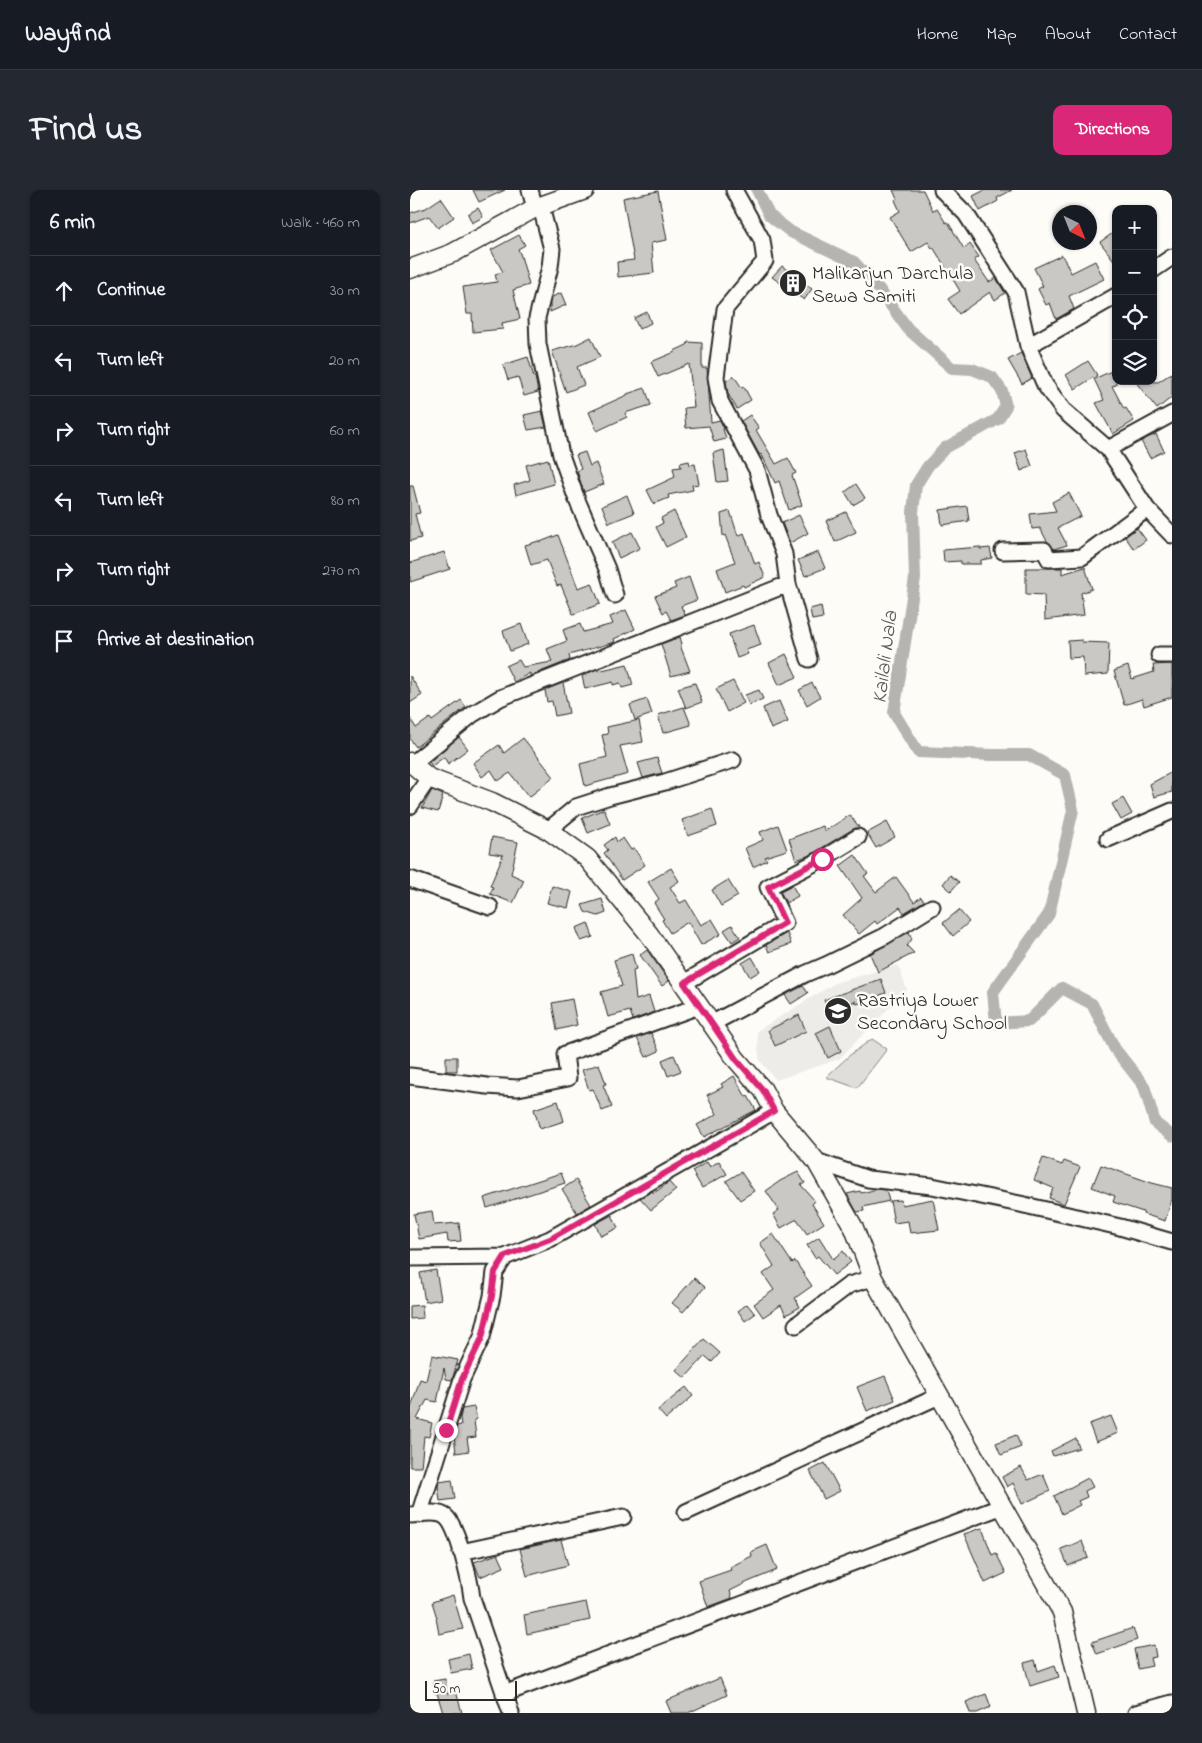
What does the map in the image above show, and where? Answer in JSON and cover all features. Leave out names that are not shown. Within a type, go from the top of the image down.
[{"type":"street","points":[[530,190],[552,249],[550,267],[537,318],[538,344],[561,455],[577,500],[607,569],[615,595]]},
{"type":"street","points":[[410,269],[453,253],[538,208],[585,190]]},
{"type":"street","points":[[734,190],[762,240],[765,261],[725,309],[716,377],[720,402],[757,470],[769,515],[784,554],[788,584],[809,659]]},
{"type":"street","points":[[942,190],[966,214],[1016,292],[1028,346],[1045,384],[1063,410],[1108,449],[1147,509],[1172,535]]},
{"type":"street","points":[[1157,267],[1172,257]]},
{"type":"street","points":[[1028,346],[1112,298]]},
{"type":"street","points":[[1108,449],[1172,414]]},
{"type":"street","points":[[1003,551],[1044,550],[1049,559],[1082,556],[1147,509]]},
{"type":"street","points":[[788,584],[500,698],[474,714],[411,763],[429,778],[492,802],[548,830],[586,858],[649,934],[736,1059],[763,1090],[774,1111],[816,1161],[854,1228],[874,1278],[1062,1612],[1086,1713]]},
{"type":"street","points":[[548,830],[576,807],[665,782],[733,760]]},
{"type":"street","points":[[410,806],[429,778]]},
{"type":"street","points":[[1108,839],[1172,811]]},
{"type":"street","points":[[684,983],[785,923],[768,887],[822,859],[858,837]]},
{"type":"street","points":[[410,880],[490,907]]},
{"type":"street","points":[[711,1024],[805,974],[885,936],[932,907]]},
{"type":"street","points":[[410,1076],[518,1088],[568,1078],[565,1054],[700,1006]]},
{"type":"street","points":[[410,1258],[505,1256],[550,1239],[774,1111]]},
{"type":"street","points":[[816,1161],[868,1179],[932,1186],[1020,1204],[1120,1227],[1172,1242]]},
{"type":"street","points":[[505,1256],[495,1272],[492,1296],[482,1338],[462,1379],[414,1515],[436,1513],[445,1516],[452,1525],[470,1581],[472,1598],[511,1713]]},
{"type":"street","points":[[796,1326],[848,1285],[874,1278]]},
{"type":"street","points":[[686,1512],[939,1396]]},
{"type":"street","points":[[504,1694],[1003,1506]]},
{"type":"street","points":[[461,1552],[623,1517]]},
{"type":"street","points":[[1136,1713],[1172,1703]]},
{"type":"shaded area","name":"Rastriya Lower Secondary School","points":[[898,965],[907,990],[839,1059],[776,1080],[759,1059],[757,1031],[835,983]]},
{"type":"shaded area","points":[[872,1039],[887,1049],[857,1088],[826,1077],[850,1055]]},
{"type":"building","points":[[473,190],[505,190],[479,202]]},
{"type":"building","points":[[893,190],[923,190],[933,211],[937,209],[946,223],[948,222],[964,249],[970,244],[979,257],[974,260],[989,282],[996,278],[1005,293],[995,300],[990,292],[959,314],[948,299],[960,291],[933,247],[928,242],[911,252],[890,217],[900,211]]},
{"type":"building","points":[[985,190],[1012,190],[997,198],[998,201],[980,211],[973,196]]},
{"type":"building","points":[[658,191],[667,240],[651,243],[654,273],[618,277],[617,262],[634,260],[623,198]]},
{"type":"building","points":[[441,198],[454,217],[438,228],[429,216],[410,223],[410,213],[426,208]]},
{"type":"building","points":[[478,208],[483,217],[472,223],[468,214]]},
{"type":"building","points":[[1112,234],[1112,258],[1100,242]]},
{"type":"building","points":[[519,235],[525,245],[518,249],[529,285],[513,290],[520,319],[502,323],[503,329],[473,332],[472,314],[467,314],[463,287],[497,282],[495,274],[503,272],[491,250]]},
{"type":"building","points":[[1062,255],[1071,273],[1095,261],[1104,279],[1069,296],[1074,309],[1056,319],[1050,303],[1046,305],[1038,289],[1043,286],[1034,268]]},
{"type":"building","name":"Malikarjun Darchula Sewa Samiti","points":[[782,266],[812,289],[804,300],[772,277]]},
{"type":"building","points":[[561,293],[566,305],[550,312],[552,297]]},
{"type":"building","points":[[647,312],[651,323],[639,329],[634,318]]},
{"type":"building","points":[[591,337],[600,357],[577,367],[584,385],[566,392],[552,351],[577,344]]},
{"type":"building","points":[[688,342],[702,343],[702,368],[707,368],[711,422],[720,420],[726,439],[714,442],[709,426],[686,428],[684,408],[694,407],[689,364],[658,377],[651,362],[675,352],[687,345]]},
{"type":"building","points":[[1021,353],[1032,378],[1022,384],[1008,360]]},
{"type":"building","points":[[528,357],[538,392],[524,396],[518,377],[508,380],[503,365]]},
{"type":"building","points":[[1088,361],[1097,375],[1075,389],[1066,375]]},
{"type":"building","points":[[1112,371],[1112,385],[1116,385],[1112,386],[1124,409],[1126,408],[1134,421],[1113,434],[1096,403],[1104,400],[1094,379]]},
{"type":"building","points":[[1172,373],[1172,397],[1157,409],[1138,385],[1157,385],[1158,382]]},
{"type":"building","points":[[734,376],[742,388],[744,387],[751,400],[737,409],[728,394],[726,381]]},
{"type":"building","points":[[645,388],[651,405],[625,413],[627,417],[597,431],[589,412],[627,394]]},
{"type":"building","points":[[542,411],[546,427],[528,430],[524,415]]},
{"type":"building","points":[[750,415],[759,428],[756,430],[776,464],[788,458],[796,473],[792,475],[802,505],[789,510],[779,481],[775,483],[762,455],[759,454],[741,421]]},
{"type":"building","points":[[1156,434],[1164,451],[1150,458],[1141,441]]},
{"type":"building","points":[[1026,449],[1032,466],[1021,471],[1015,453]]},
{"type":"building","points":[[724,450],[728,481],[717,482],[713,453]]},
{"type":"building","points":[[585,452],[590,466],[596,463],[604,484],[584,492],[577,471],[581,469],[576,455]]},
{"type":"building","points":[[548,459],[554,484],[516,495],[514,485],[530,480],[526,465]]},
{"type":"building","points":[[689,461],[690,465],[695,464],[699,484],[692,485],[693,490],[668,495],[669,498],[654,504],[647,490],[675,477],[673,468],[681,467],[680,463]]},
{"type":"building","points":[[856,484],[865,498],[853,505],[845,492]]},
{"type":"building","points":[[410,486],[413,486],[420,513],[415,514],[421,538],[410,541]]},
{"type":"building","points":[[1069,493],[1081,516],[1058,528],[1067,545],[1054,549],[1040,528],[1032,529],[1030,514],[1056,511],[1052,502]]},
{"type":"building","points":[[627,495],[634,513],[609,523],[602,506]]},
{"type":"building","points":[[967,506],[969,521],[942,525],[940,510]]},
{"type":"building","points":[[674,511],[686,537],[666,547],[656,527],[663,523],[661,518]]},
{"type":"building","points":[[730,511],[738,536],[744,533],[755,564],[759,562],[765,577],[744,587],[743,585],[725,592],[717,569],[735,562],[725,535],[723,536],[721,514]]},
{"type":"building","points":[[846,512],[856,532],[835,542],[826,521]]},
{"type":"building","points":[[799,515],[808,533],[790,543],[782,523]]},
{"type":"building","points":[[1137,528],[1146,540],[1134,549],[1125,537]]},
{"type":"building","points":[[632,532],[640,548],[619,558],[612,542]]},
{"type":"building","points":[[558,535],[578,588],[592,583],[600,604],[573,614],[561,585],[557,586],[547,560],[531,565],[525,545]]},
{"type":"building","points":[[980,547],[980,549],[990,548],[992,558],[981,560],[981,564],[961,564],[961,561],[944,562],[943,550]]},
{"type":"building","points":[[444,552],[450,569],[410,582],[410,563]]},
{"type":"building","points":[[818,552],[825,568],[805,576],[798,560]]},
{"type":"building","points":[[1085,567],[1092,589],[1081,593],[1084,615],[1045,620],[1044,595],[1026,594],[1026,568],[1062,568],[1062,574]]},
{"type":"building","points":[[689,577],[697,600],[681,606],[685,615],[671,620],[666,611],[663,613],[655,596],[676,588],[674,583]]},
{"type":"building","points":[[821,606],[823,618],[812,620],[810,609]]},
{"type":"building","points":[[626,610],[635,629],[614,639],[615,642],[569,655],[570,660],[530,676],[530,673],[514,682],[506,666],[519,660],[523,667],[552,662],[547,649],[567,641],[563,630],[580,624],[583,632],[613,624],[610,617]]},
{"type":"building","points":[[521,624],[528,644],[510,651],[503,631]]},
{"type":"building","points":[[754,625],[761,645],[746,650],[748,654],[737,658],[729,634]]},
{"type":"building","points":[[680,637],[682,644],[680,645],[690,671],[671,676],[661,644]]},
{"type":"building","points":[[1082,640],[1082,642],[1109,643],[1108,674],[1084,676],[1083,657],[1069,658],[1068,641]]},
{"type":"building","points":[[786,654],[797,677],[779,685],[769,663]]},
{"type":"building","points":[[627,664],[633,685],[622,688],[620,683],[613,685],[613,682],[585,689],[582,676],[597,669],[598,671]]},
{"type":"building","points":[[1172,664],[1172,697],[1144,706],[1142,699],[1124,705],[1114,671],[1128,666],[1132,679],[1154,672],[1153,665]]},
{"type":"building","points":[[410,676],[422,695],[410,703]]},
{"type":"building","points":[[733,681],[744,703],[727,712],[716,689]]},
{"type":"building","points":[[563,683],[569,713],[555,716],[552,701],[547,702],[545,690]]},
{"type":"building","points":[[695,683],[702,702],[686,708],[678,688]]},
{"type":"building","points":[[812,683],[820,697],[807,705],[799,690]]},
{"type":"building","points":[[759,690],[763,699],[749,705],[745,695]]},
{"type":"building","points":[[647,699],[652,714],[635,720],[630,705]]},
{"type":"building","points":[[461,700],[466,707],[416,747],[410,739],[410,718],[416,728],[430,718],[432,721]]},
{"type":"building","points":[[779,701],[788,722],[771,729],[763,708]]},
{"type":"building","points":[[684,707],[691,725],[663,733],[658,715]]},
{"type":"building","points":[[639,720],[643,742],[620,746],[628,774],[585,786],[580,764],[607,757],[602,735],[608,734],[607,727]]},
{"type":"building","points":[[459,737],[468,749],[448,764],[444,757],[432,766],[429,762]]},
{"type":"building","points":[[523,738],[554,777],[529,797],[510,773],[498,781],[491,770],[482,777],[473,763],[499,745],[504,753]]},
{"type":"building","points":[[657,758],[662,773],[643,778],[638,763]]},
{"type":"building","points":[[1172,772],[1172,792],[1154,797],[1150,784]]},
{"type":"building","points":[[432,790],[443,795],[438,812],[422,808]]},
{"type":"building","points":[[1123,798],[1132,814],[1121,820],[1112,804]]},
{"type":"building","points":[[604,809],[610,824],[588,833],[582,818]]},
{"type":"building","points":[[712,809],[717,826],[688,836],[682,820]]},
{"type":"building","points":[[850,815],[859,827],[810,855],[796,860],[789,839],[823,826],[825,831]]},
{"type":"building","points":[[887,822],[895,837],[876,848],[867,833]]},
{"type":"building","points":[[778,825],[787,850],[765,857],[767,860],[753,867],[745,848],[763,840],[760,832]]},
{"type":"building","points":[[492,837],[518,842],[511,874],[524,880],[513,903],[490,894],[493,887],[490,886],[503,855],[489,853]]},
{"type":"building","points":[[615,837],[617,842],[623,838],[631,850],[634,848],[645,865],[622,880],[604,853],[608,850],[604,845]]},
{"type":"building","points":[[855,855],[868,874],[864,876],[876,892],[896,877],[914,902],[921,897],[924,901],[904,913],[900,907],[877,924],[875,921],[859,934],[843,915],[862,898],[840,866]]},
{"type":"building","points":[[671,868],[679,881],[670,887],[680,903],[686,900],[701,925],[712,919],[721,934],[701,945],[688,922],[670,933],[654,903],[659,899],[648,882]]},
{"type":"building","points":[[950,875],[959,882],[951,891],[943,884]]},
{"type":"building","points":[[728,880],[738,896],[721,906],[712,890]]},
{"type":"building","points":[[792,885],[798,896],[786,903],[780,891]]},
{"type":"building","points":[[552,886],[572,892],[568,908],[547,903]]},
{"type":"building","points":[[602,899],[606,913],[598,916],[585,912],[582,905]]},
{"type":"building","points":[[959,910],[969,922],[953,936],[943,923]]},
{"type":"building","points":[[588,923],[593,937],[581,941],[576,928]]},
{"type":"building","points":[[732,925],[740,937],[732,942],[724,930]]},
{"type":"building","points":[[909,932],[912,939],[907,946],[914,953],[878,972],[870,954]]},
{"type":"building","points":[[787,933],[791,944],[769,952],[766,945]]},
{"type":"building","points":[[647,950],[669,981],[662,986],[640,955]]},
{"type":"building","points":[[632,954],[636,969],[633,970],[636,1000],[649,996],[654,1012],[633,1020],[630,1011],[608,1017],[601,992],[622,986],[614,960]]},
{"type":"building","points":[[752,957],[760,971],[750,977],[742,963]]},
{"type":"building","points":[[881,979],[886,993],[857,1004],[855,1001],[829,1012],[824,1000]]},
{"type":"building","points":[[803,986],[808,993],[791,1004],[785,995]]},
{"type":"building","points":[[572,999],[577,1025],[557,1030],[552,1003]]},
{"type":"building","points":[[799,1015],[806,1031],[775,1046],[768,1030]]},
{"type":"building","points":[[830,1026],[841,1051],[828,1058],[816,1033]]},
{"type":"building","points":[[651,1033],[659,1051],[646,1057],[637,1038]]},
{"type":"building","points":[[674,1055],[681,1071],[668,1076],[662,1060]]},
{"type":"building","points":[[446,1057],[457,1057],[457,1071],[446,1071]]},
{"type":"building","points":[[599,1064],[606,1084],[603,1085],[612,1107],[602,1111],[593,1089],[589,1090],[582,1070]]},
{"type":"building","points":[[734,1076],[756,1110],[704,1137],[697,1125],[717,1114],[707,1095],[723,1087],[721,1084]]},
{"type":"building","points":[[558,1101],[564,1121],[540,1129],[534,1109]]},
{"type":"building","points":[[1043,1158],[1062,1165],[1064,1161],[1080,1167],[1064,1204],[1049,1198],[1053,1188],[1034,1180]]},
{"type":"building","points":[[719,1161],[727,1174],[702,1188],[692,1171],[707,1162],[710,1167]]},
{"type":"building","points":[[1101,1165],[1172,1188],[1172,1199],[1165,1221],[1113,1202],[1115,1196],[1092,1187]]},
{"type":"building","points":[[741,1172],[754,1191],[740,1200],[726,1181]]},
{"type":"building","points":[[798,1172],[805,1183],[801,1185],[815,1201],[812,1204],[824,1223],[807,1234],[797,1219],[781,1228],[773,1214],[779,1210],[766,1191]]},
{"type":"building","points":[[561,1173],[565,1183],[487,1208],[484,1198]]},
{"type":"building","points":[[576,1180],[591,1205],[577,1213],[562,1189]]},
{"type":"building","points":[[669,1182],[676,1190],[651,1210],[640,1198],[653,1191],[654,1193]]},
{"type":"building","points":[[878,1189],[886,1190],[889,1201],[863,1207],[864,1211],[857,1212],[847,1194],[860,1191],[861,1193]]},
{"type":"building","points":[[933,1199],[939,1230],[910,1233],[908,1221],[894,1223],[890,1201],[901,1200],[902,1205]]},
{"type":"building","points":[[432,1211],[434,1225],[459,1223],[461,1241],[448,1242],[447,1234],[419,1239],[414,1214]]},
{"type":"building","points":[[612,1215],[618,1228],[601,1236],[595,1224]]},
{"type":"building","points":[[773,1234],[792,1263],[795,1261],[812,1286],[795,1298],[800,1307],[786,1315],[781,1305],[763,1317],[754,1304],[774,1290],[763,1274],[774,1266],[760,1243]]},
{"type":"building","points":[[819,1237],[833,1259],[843,1251],[851,1262],[834,1275],[818,1256],[815,1258],[807,1245]]},
{"type":"building","points":[[436,1270],[441,1299],[425,1302],[420,1273]]},
{"type":"building","points":[[694,1278],[705,1287],[683,1312],[672,1303]]},
{"type":"building","points":[[747,1304],[755,1314],[745,1321],[738,1311]]},
{"type":"building","points":[[422,1305],[423,1318],[410,1319],[410,1306]]},
{"type":"building","points":[[704,1339],[720,1353],[712,1362],[705,1356],[685,1378],[676,1370]]},
{"type":"building","points":[[432,1355],[458,1360],[452,1380],[446,1379],[444,1368],[437,1402],[427,1400],[417,1419],[432,1423],[429,1437],[424,1436],[421,1467],[410,1467],[410,1411],[420,1379],[426,1381]]},
{"type":"building","points":[[885,1376],[895,1400],[867,1411],[857,1387]]},
{"type":"building","points":[[686,1387],[693,1396],[666,1419],[658,1410]]},
{"type":"building","points":[[474,1407],[477,1419],[474,1420],[476,1437],[467,1438],[469,1451],[456,1453],[454,1436],[457,1426],[461,1425],[462,1409]]},
{"type":"building","points":[[1111,1416],[1118,1433],[1096,1442],[1089,1424]]},
{"type":"building","points":[[1016,1435],[1021,1447],[1001,1455],[996,1443]]},
{"type":"building","points":[[1076,1438],[1079,1448],[1053,1456],[1051,1451]]},
{"type":"building","points":[[825,1463],[840,1491],[824,1499],[810,1471]]},
{"type":"building","points":[[1021,1467],[1028,1480],[1043,1474],[1050,1491],[1022,1504],[1013,1483],[1007,1487],[1002,1477]]},
{"type":"building","points":[[1088,1478],[1093,1487],[1085,1491],[1087,1497],[1078,1501],[1080,1505],[1062,1514],[1054,1496]]},
{"type":"building","points":[[452,1480],[455,1499],[440,1501],[439,1482]]},
{"type":"building","points":[[982,1528],[992,1555],[996,1553],[1006,1573],[985,1583],[964,1534]]},
{"type":"building","points":[[561,1540],[568,1565],[527,1576],[520,1549]]},
{"type":"building","points":[[1082,1541],[1088,1558],[1068,1566],[1061,1549]]},
{"type":"building","points":[[767,1545],[777,1570],[730,1591],[732,1598],[708,1607],[699,1581],[731,1570],[730,1567],[752,1556],[751,1552]]},
{"type":"building","points":[[498,1554],[504,1567],[480,1577],[474,1562]]},
{"type":"building","points":[[453,1595],[463,1629],[439,1634],[432,1602]]},
{"type":"building","points":[[586,1602],[590,1620],[527,1634],[524,1615]]},
{"type":"building","points":[[1133,1628],[1137,1640],[1097,1654],[1092,1642]]},
{"type":"building","points":[[1154,1645],[1156,1657],[1150,1658],[1152,1666],[1138,1669],[1134,1649]]},
{"type":"building","points":[[469,1654],[472,1669],[451,1673],[448,1659]]},
{"type":"building","points":[[1035,1660],[1038,1671],[1055,1665],[1059,1677],[1030,1686],[1024,1663]]},
{"type":"building","points":[[720,1678],[727,1695],[688,1713],[671,1713],[666,1701]]},
{"type":"building","points":[[445,1679],[447,1694],[456,1691],[462,1713],[443,1713],[437,1693],[434,1693],[433,1681]]},
{"type":"building","points":[[986,1694],[991,1707],[977,1713],[970,1713],[966,1702]]},
{"type":"waterway","name":"Kailali Nala","points":[[757,190],[769,215],[791,232],[854,262],[879,289],[908,329],[952,368],[972,369],[992,377],[1002,391],[1006,406],[998,419],[945,448],[928,466],[916,485],[913,512],[915,578],[894,713],[918,752],[1029,755],[1065,775],[1073,810],[1049,914],[993,992],[996,1023],[1029,1021],[1062,988],[1092,1004],[1115,1049],[1144,1086],[1155,1123],[1172,1136]]},
{"type":"place","name":"Malikarjun Darchula Sewa Samiti","points":[[793,283]]},
{"type":"place","name":"Rastriya Lower Secondary School","points":[[838,1011]]},
{"type":"route","points":[[446,1430],[462,1379],[482,1338],[492,1296],[495,1272],[505,1256],[550,1239],[774,1111],[763,1090],[736,1059],[684,983],[785,923],[768,887],[822,859]]}]
